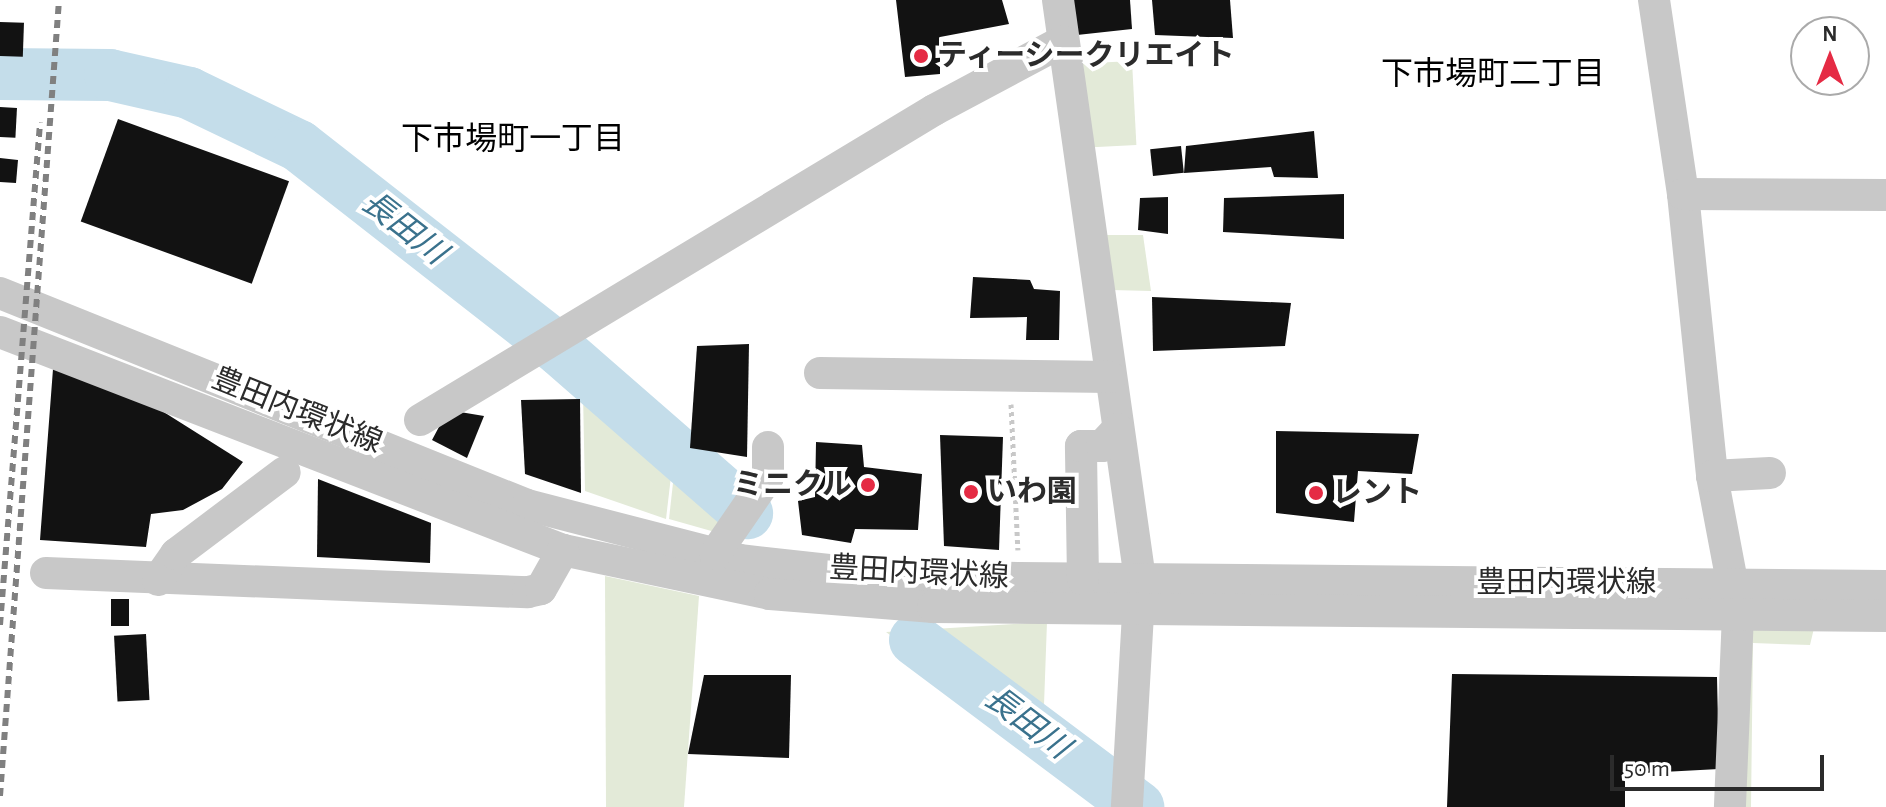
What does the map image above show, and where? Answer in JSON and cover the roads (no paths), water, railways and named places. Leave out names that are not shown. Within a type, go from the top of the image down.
[{"type":"street","points":[[1058,0],[1140,579],[1135,610],[1126,766],[1127,807]]},
{"type":"street","points":[[1654,0],[1683,194],[1712,476],[1735,599],[1730,807]]},
{"type":"street","points":[[420,420],[1063,41]]},
{"type":"street","points":[[1683,194],[1886,195]]},
{"type":"street","name":"豊田内環状線","points":[[0,293],[527,505],[865,574],[1140,579],[1735,599],[1886,616]]},
{"type":"street","name":"豊田内環状線","points":[[0,332],[563,550],[707,584],[816,600],[1135,610],[1735,599],[1886,586]]},
{"type":"street","points":[[820,373],[1110,377]]},
{"type":"street","points":[[1083,579],[1081,446],[1102,446],[1118,429]]},
{"type":"street","points":[[720,546],[768,462]]},
{"type":"street","points":[[158,580],[176,554],[285,472]]},
{"type":"street","points":[[1712,476],[1770,473]]},
{"type":"street","points":[[46,573],[158,580],[528,592],[541,589],[563,550]]},
{"type":"waterway","name":"長田川","points":[[0,74],[110,75],[189,93],[299,146],[561,351],[747,513]]},
{"type":"waterway","name":"長田川","points":[[915,640],[1138,807]]},
{"type":"railway","points":[[0,796],[59,0]]},
{"type":"railway","points":[[0,625],[40,123]]},
{"type":"place","name":"ティーシークリエイト","points":[[921,56]]},
{"type":"place","name":"ミニクル","points":[[868,485]]},
{"type":"place","name":"いわ園","points":[[971,492]]},
{"type":"place","name":"レント","points":[[1316,493]]},
{"type":"district","name":"下市場町二丁目","points":[[1493,74]]},
{"type":"district","name":"下市場町一丁目","points":[[513,139]]}]
